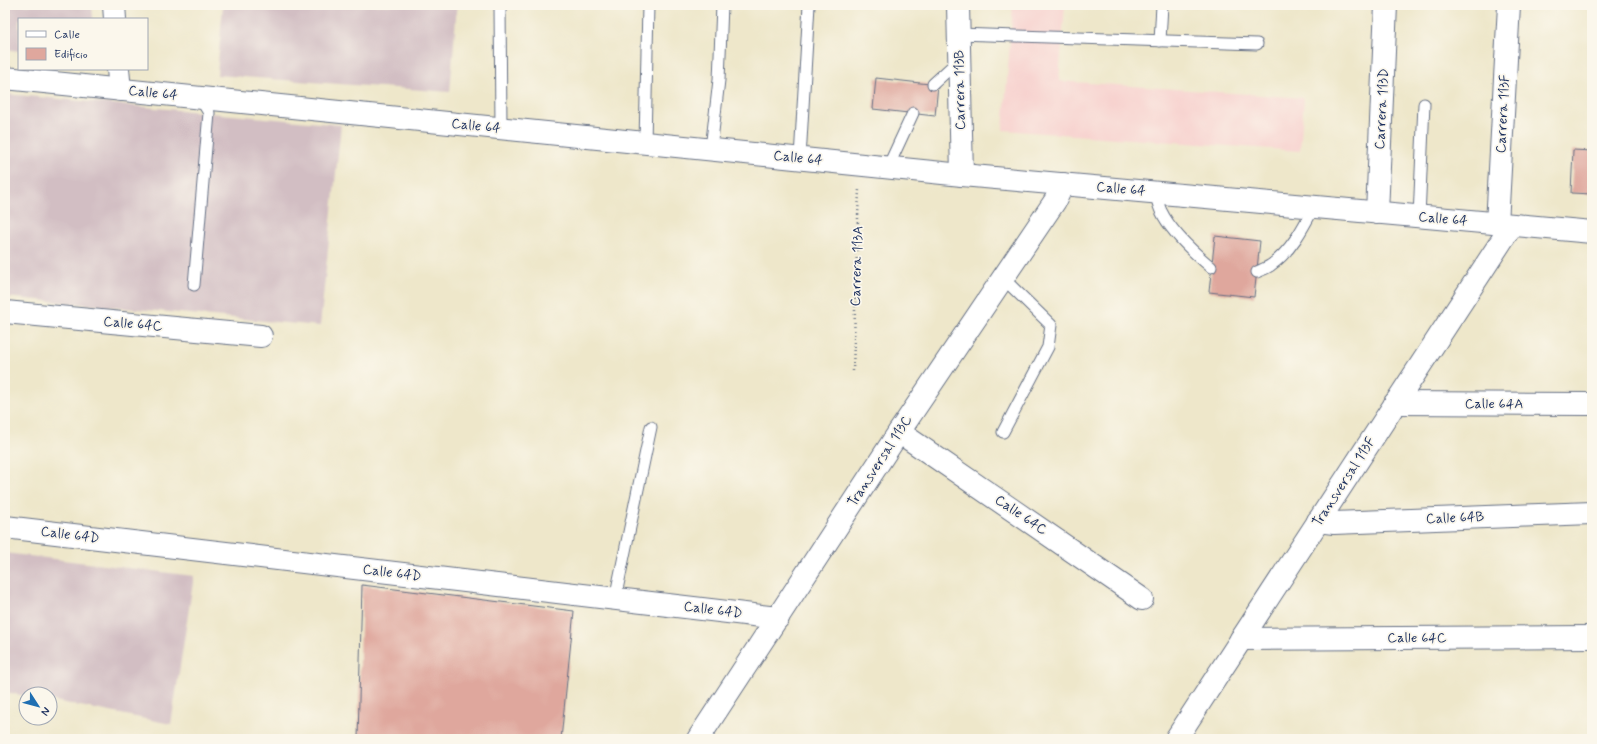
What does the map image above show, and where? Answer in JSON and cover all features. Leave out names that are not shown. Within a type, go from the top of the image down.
[{"type":"street","points":[[114,5],[115,18]]},
{"type":"street","name":"Carrera 113B","points":[[958,5],[962,175]]},
{"type":"street","name":"Carrera 113D","points":[[1377,213],[1386,5]]},
{"type":"street","name":"Carrera 113F","points":[[1504,225],[1509,5]]},
{"type":"street","name":"Calle 64","points":[[5,78],[119,79],[200,98],[962,175],[1592,232]]},
{"type":"street","name":"Transversal 113C","points":[[698,739],[899,432],[1054,201],[1063,184]]},
{"type":"street","name":"Transversal 113F","points":[[1176,739],[1396,403],[1504,225]]},
{"type":"street","name":"Calle 64C","points":[[5,312],[262,336]]},
{"type":"street","name":"Calle 64A","points":[[1396,403],[1592,404]]},
{"type":"street","name":"Calle 64C","points":[[899,432],[1142,599]]},
{"type":"street","name":"Calle 64B","points":[[1318,521],[1334,523],[1592,513]]},
{"type":"street","name":"Calle 64D","points":[[5,527],[778,618]]},
{"type":"street","name":"Calle 64C","points":[[1241,639],[1592,637]]},
{"type":"lane","points":[[500,5],[501,128]]},
{"type":"lane","points":[[644,143],[648,5]]},
{"type":"lane","points":[[711,149],[719,80],[722,5]]},
{"type":"lane","points":[[800,158],[809,5]]},
{"type":"lane","points":[[1160,41],[1162,5]]},
{"type":"lane","points":[[959,34],[1257,44]]},
{"type":"lane","points":[[933,84],[960,59]]},
{"type":"lane","points":[[194,285],[209,113],[200,98]]},
{"type":"lane","points":[[1419,217],[1424,104]]},
{"type":"lane","points":[[888,167],[913,114]]},
{"type":"lane","points":[[1155,192],[1160,210],[1168,223],[1211,267]]},
{"type":"lane","points":[[1257,272],[1271,265],[1289,248],[1314,207]]},
{"type":"lane","points":[[1003,278],[1051,325],[1048,347],[1003,432]]},
{"type":"lane","points":[[615,599],[652,427]]},
{"type":"path","name":"Carrera 113A","points":[[850,163],[860,184],[853,371]]},
{"type":"shaded area","points":[[5,5],[92,5],[93,18],[18,18],[18,51],[5,49]]},
{"type":"shaded area","points":[[223,5],[457,5],[450,92],[217,75]]},
{"type":"shaded area","points":[[1013,5],[1065,5],[1059,81],[1304,98],[1300,151],[1003,130]]},
{"type":"shaded area","points":[[5,94],[341,125],[320,326],[5,297]]},
{"type":"shaded area","points":[[5,553],[194,576],[171,724],[58,702],[58,686],[18,686],[18,694],[5,692]]},
{"type":"building","points":[[876,78],[938,85],[935,116],[873,109]]},
{"type":"building","points":[[1573,150],[1592,151],[1592,194],[1571,193]]},
{"type":"building","points":[[1215,236],[1260,241],[1254,297],[1209,292]]},
{"type":"building","points":[[362,585],[574,611],[561,739],[358,739]]}]
